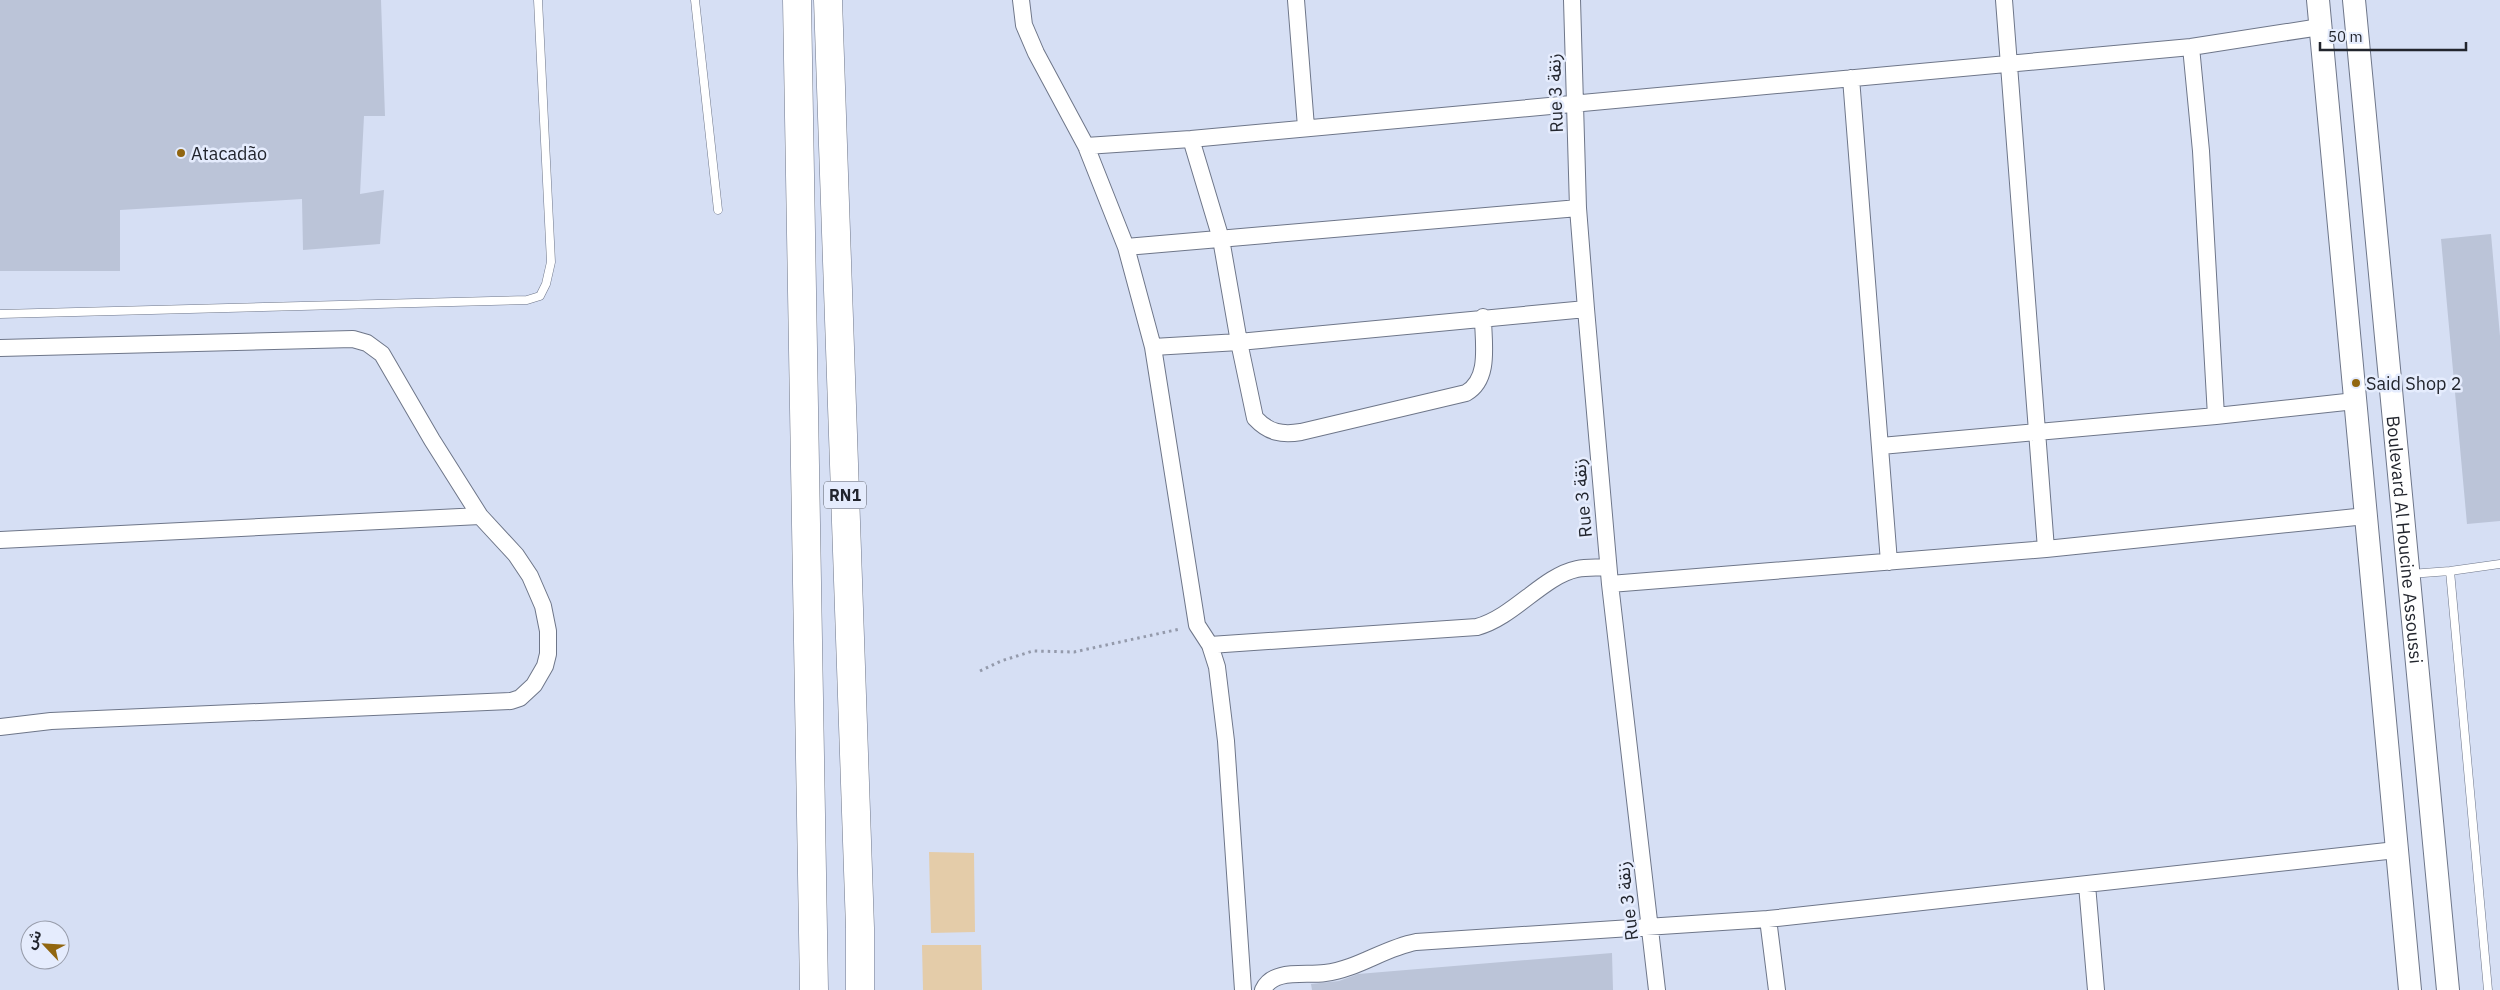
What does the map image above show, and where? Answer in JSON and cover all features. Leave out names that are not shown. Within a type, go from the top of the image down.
[{"type":"highway","name":"RN1","points":[[796,0],[814,990]]},
{"type":"highway","name":"RN1","points":[[828,0],[860,928],[860,990]]},
{"type":"highway","points":[[829,46],[834,0]]},
{"type":"highway","points":[[860,928],[867,990]]},
{"type":"street","points":[[1021,0],[1024,25],[1036,53],[1086,146],[1126,246],[1153,347],[1197,625],[1210,645],[1218,667],[1226,741],[1243,990]]},
{"type":"street","points":[[1296,0],[1306,127]]},
{"type":"street","name":"Rue 3 زنقة","points":[[1572,0],[1578,208],[1608,567],[1657,990]]},
{"type":"street","points":[[2004,0],[2046,549]]},
{"type":"street","name":"Boulevard Al Houcine Assoussi","points":[[2318,0],[2410,990]]},
{"type":"street","name":"Boulevard Al Houcine Assoussi","points":[[2354,0],[2448,990]]},
{"type":"street","points":[[1086,146],[1191,139],[1575,102],[2191,47],[2320,27]]},
{"type":"street","points":[[2191,47],[2201,151],[2216,416]]},
{"type":"street","points":[[1851,78],[1889,562]]},
{"type":"street","points":[[1191,139],[1221,239],[1239,342],[1256,418],[1272,431],[1285,434],[1466,393],[1474,388],[1480,379],[1483,366],[1483,317]]},
{"type":"street","points":[[1126,246],[1578,208]]},
{"type":"street","points":[[1153,347],[1239,342],[1483,317],[1586,309]]},
{"type":"street","points":[[0,348],[353,339],[361,341],[378,350],[386,359],[432,440],[480,516],[516,555],[530,576],[543,606],[548,632],[548,654],[545,666],[534,685],[520,698],[511,701],[51,721],[0,727]]},
{"type":"street","points":[[1881,446],[2216,416],[2355,401]]},
{"type":"street","points":[[0,540],[480,516]]},
{"type":"street","points":[[1610,584],[2046,549],[2366,516]]},
{"type":"street","points":[[1210,645],[1477,627],[1492,623],[1549,583],[1576,570],[1608,567]]},
{"type":"street","points":[[1263,990],[1267,982],[1276,976],[1324,973],[1349,968],[1398,947],[1416,942],[1768,919],[2396,850]]},
{"type":"street","points":[[2087,885],[2096,990]]},
{"type":"street","points":[[1768,919],[1777,990]]},
{"type":"lane","points":[[0,314],[527,300],[540,296],[550,262],[538,0]]},
{"type":"lane","points":[[695,0],[718,210]]},
{"type":"lane","points":[[2408,574],[2450,571],[2500,564]]},
{"type":"lane","points":[[2450,571],[2488,990]]},
{"type":"path","points":[[980,671],[1001,660],[1033,651],[1074,652],[1197,625]]},
{"type":"shaded area","points":[[929,852],[974,853],[975,932],[931,933]]},
{"type":"shaded area","points":[[922,945],[981,945],[982,990],[923,990]]},
{"type":"building","name":"Atacadão","points":[[0,0],[381,0],[385,116],[364,116],[360,194],[384,190],[380,244],[303,250],[302,199],[120,210],[120,271],[0,271]]},
{"type":"building","points":[[2491,234],[2500,336],[2500,521],[2467,524],[2441,239]]},
{"type":"building","points":[[1612,953],[1613,990],[1312,990],[1311,984],[1339,981],[1358,974]]},
{"type":"place","name":"Atacadão","points":[[181,153]]},
{"type":"place","name":"Said Shop 2","points":[[2356,383]]}]
